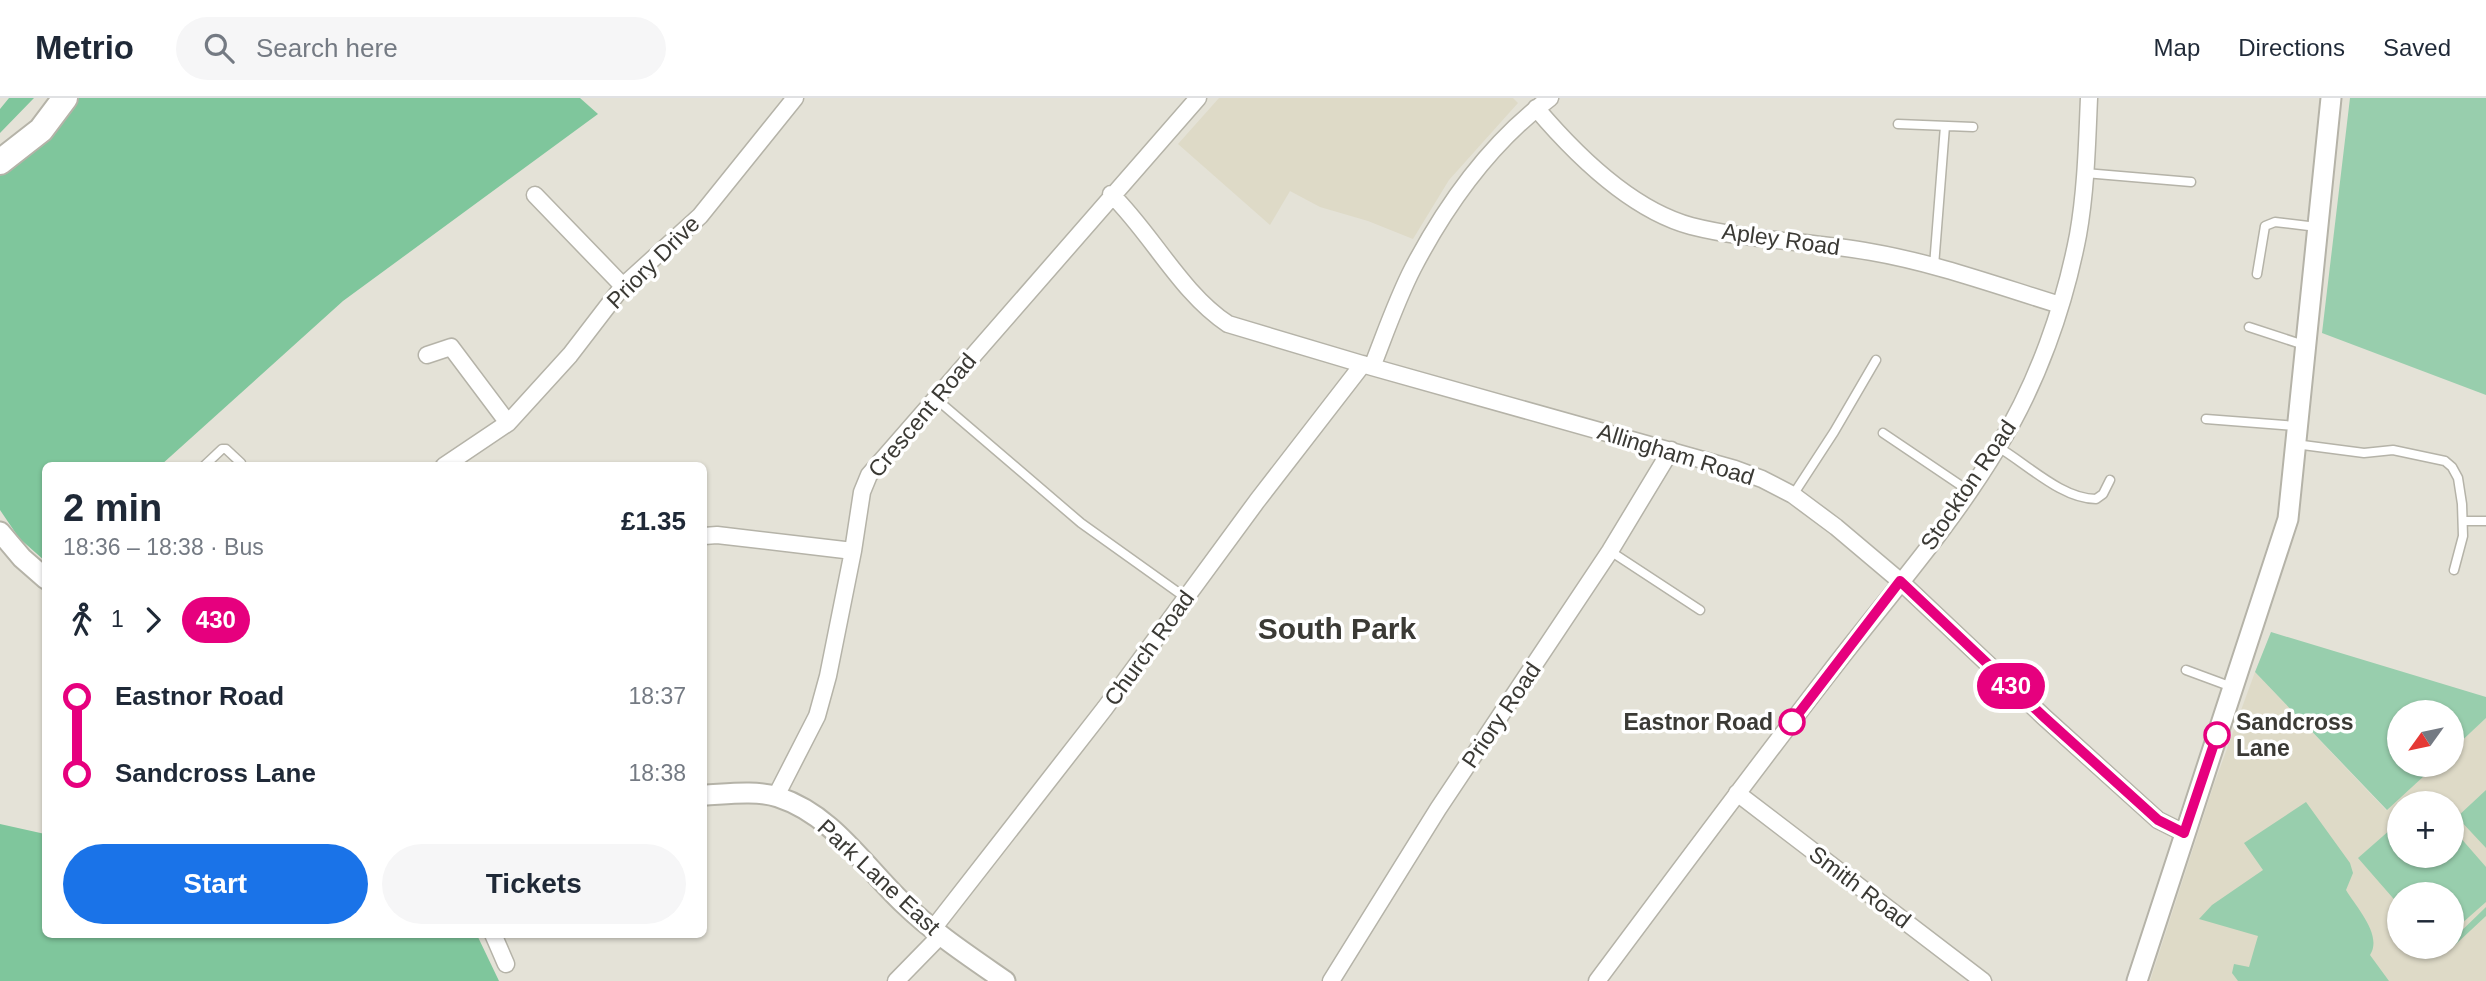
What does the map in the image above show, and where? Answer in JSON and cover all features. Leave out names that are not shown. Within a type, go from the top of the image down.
[{"type":"main road","points":[[0,162],[41,130],[65,98]]},
{"type":"street","name":"Priory Drive","points":[[450,462],[508,423],[570,355],[623,286],[699,216],[795,98]]},
{"type":"street","name":"Crescent Road","points":[[776,796],[817,716],[828,676],[860,502],[869,475],[1111,194],[1198,98]]},
{"type":"street","name":"Church Road","points":[[895,981],[936,933],[1257,501],[1367,365],[1412,269],[1448,207],[1481,163],[1511,130],[1550,98]]},
{"type":"street","name":"Stockton Road","points":[[1900,581],[1969,491],[1998,447],[2039,365],[2060,305],[2078,235],[2089,98]]},
{"type":"street","points":[[2137,981],[2288,519],[2331,98]]},
{"type":"street","name":"Apley Road","points":[[1536,108],[1558,134],[1590,164],[1627,192],[1668,217],[1725,232],[1870,251],[1934,266],[2060,305]]},
{"type":"street","name":"Allingham Road","points":[[1111,194],[1128,211],[1209,311],[1228,324],[1735,469],[1793,495],[1900,581],[2158,820],[2184,833]]},
{"type":"street","points":[[535,195],[623,286]]},
{"type":"street","points":[[427,355],[453,339],[508,423]]},
{"type":"street","name":"Priory Road","points":[[1331,981],[1438,809],[1611,551],[1671,450]]},
{"type":"street","points":[[0,532],[22,558],[42,576]]},
{"type":"street","points":[[707,536],[853,551]]},
{"type":"street","points":[[1597,981],[1900,581]]},
{"type":"street","name":"Park Lane East","points":[[707,795],[738,793],[776,796],[802,807],[836,831],[857,851],[884,885],[936,933],[1004,981]]},
{"type":"street","name":"Smith Road","points":[[1738,793],[1983,981]]},
{"type":"street","points":[[495,938],[506,964]]},
{"type":"lane","points":[[1898,124],[1973,127]]},
{"type":"lane","points":[[1934,266],[1945,126]]},
{"type":"lane","points":[[2085,173],[2190,182]]},
{"type":"lane","points":[[2257,274],[2265,226],[2275,222],[2317,227]]},
{"type":"lane","points":[[2249,327],[2304,345]]},
{"type":"lane","points":[[1793,495],[1835,432],[1876,360]]},
{"type":"lane","points":[[935,398],[1080,523],[1186,598]]},
{"type":"lane","points":[[2206,419],[2296,435],[2364,453],[2393,450],[2445,461],[2458,478],[2463,521],[2463,536],[2454,570]]},
{"type":"lane","points":[[1883,433],[1969,491]]},
{"type":"lane","points":[[1998,447],[2078,497],[2096,499],[2103,494],[2110,480]]},
{"type":"lane","points":[[208,462],[222,449],[226,449],[240,462]]},
{"type":"lane","points":[[2463,521],[2486,521]]},
{"type":"lane","points":[[1611,551],[1700,610]]},
{"type":"lane","points":[[2186,670],[2232,687]]},
{"type":"shaded area","points":[[1219,98],[1513,98],[1518,103],[1449,180],[1413,239],[1368,221],[1320,207],[1290,191],[1270,225],[1178,144]]},
{"type":"shaded area","points":[[2255,672],[2387,809],[2387,868],[2464,868],[2464,791],[2407,791],[2423,777],[2464,777],[2464,739],[2486,718],[2486,981],[2150,981],[2213,787]]},
{"type":"green space","points":[[9,98],[34,98],[0,133],[0,109]]},
{"type":"green space","points":[[76,98],[580,98],[598,114],[343,301],[164,462],[42,462],[42,558],[19,538],[0,510],[0,172]]},
{"type":"green space","points":[[2350,98],[2486,98],[2486,395],[2322,333]]},
{"type":"green space","points":[[2271,632],[2486,697],[2486,718],[2464,739],[2464,700],[2387,700],[2387,777],[2423,777],[2408,791],[2387,791],[2387,810],[2255,672]]},
{"type":"green space","points":[[2486,790],[2486,848],[2464,824],[2464,810]]},
{"type":"green space","points":[[2306,802],[2350,863],[2353,873],[2346,890],[2371,930],[2373,947],[2370,955],[2389,981],[2238,981],[2232,973],[2234,964],[2249,967],[2258,936],[2199,919],[2212,905],[2263,870],[2244,843]]},
{"type":"green space","points":[[0,824],[42,833],[42,938],[478,938],[499,981],[0,981]]},
{"type":"green space","points":[[2387,833],[2387,868],[2464,868],[2464,842],[2486,867],[2486,902],[2464,921],[2464,882],[2387,882],[2387,891],[2358,858]]},
{"type":"green space","points":[[2486,907],[2486,916],[2464,937],[2464,928]]},
{"type":"bus line","name":"430","points":[[1792,722],[1900,581],[2158,820],[2184,833],[2217,735]]},
{"type":"place","name":"Eastnor Road","points":[[1792,722]]},
{"type":"place","name":"Sandcross Lane","points":[[2217,735]]},
{"type":"district","name":"South Park","points":[[1337,629]]}]
